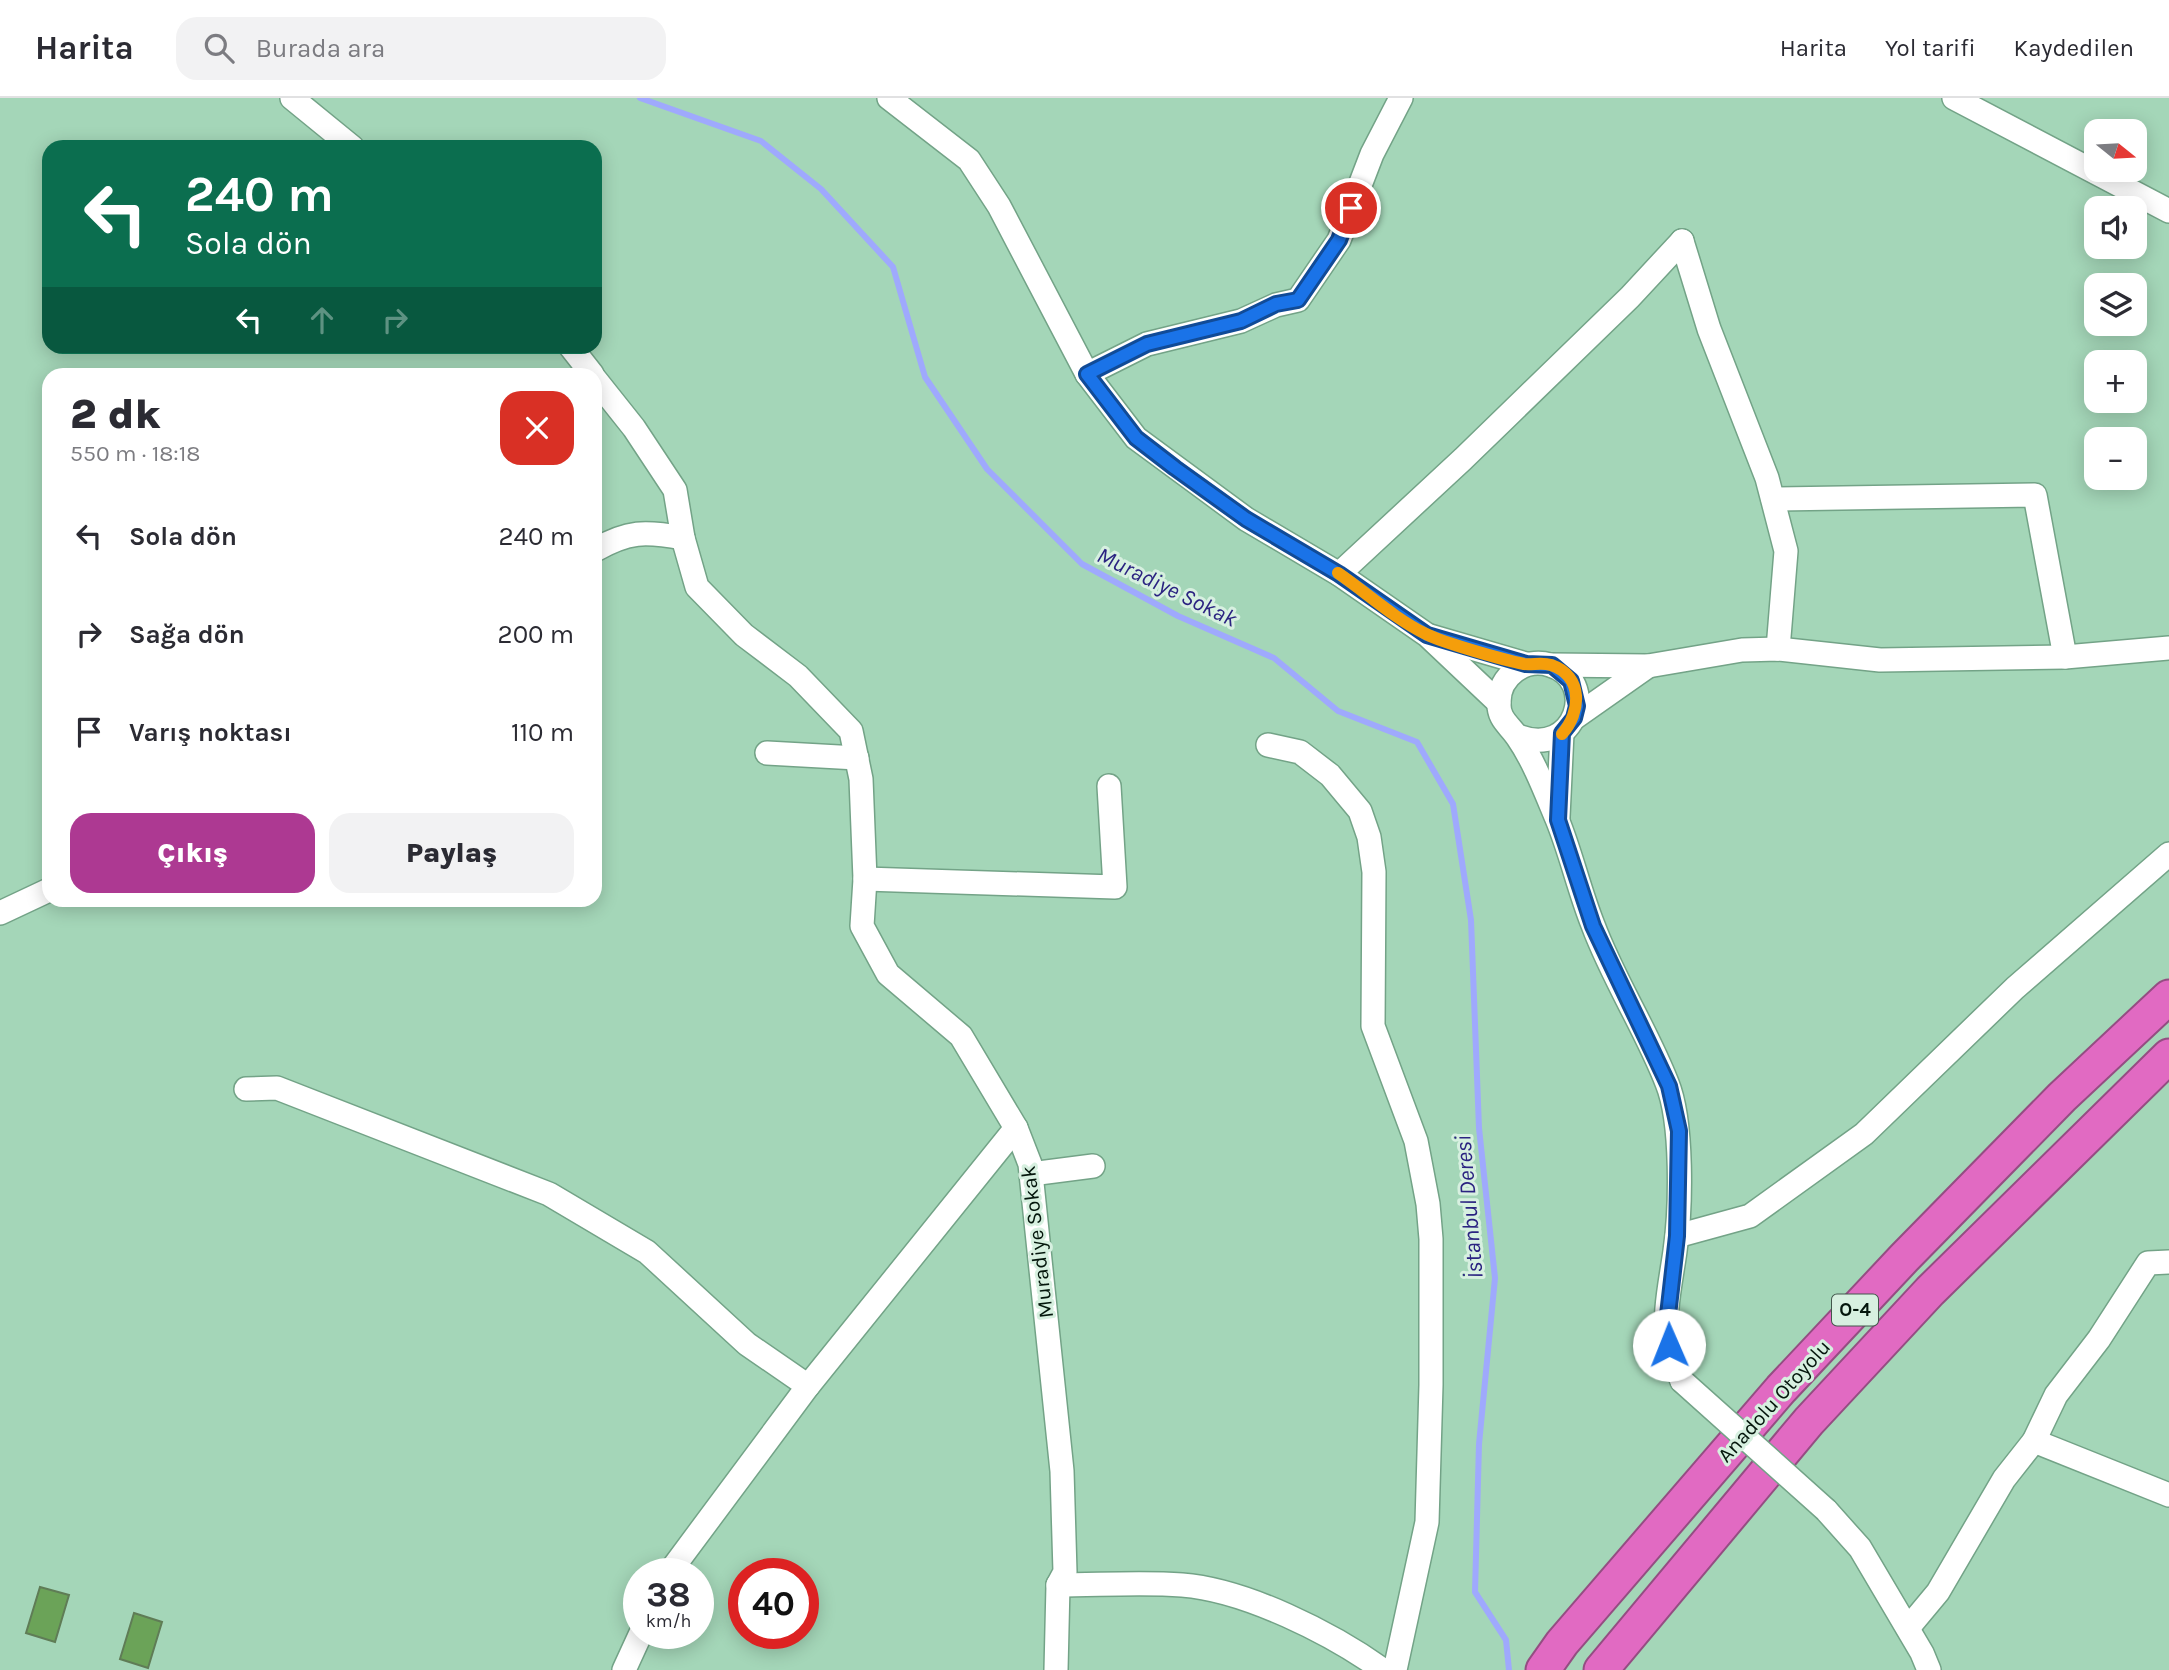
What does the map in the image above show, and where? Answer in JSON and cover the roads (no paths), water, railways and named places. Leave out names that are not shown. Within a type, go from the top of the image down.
[{"type":"highway","name":"Anadolu Otoyolu","points":[[1542,1670],[1562,1643],[1781,1389],[1847,1318],[2062,1097],[2169,997]]},
{"type":"highway","name":"Anadolu Otoyolu","points":[[1601,1670],[1809,1421],[1930,1291],[2169,1056]]},
{"type":"street","points":[[292,98],[343,140]]},
{"type":"street","points":[[889,98],[969,160],[999,206],[1087,374],[1136,438],[1246,519],[1339,574],[1427,635],[1499,703],[1507,727],[1518,736],[1558,820],[1593,926],[1669,1086],[1679,1131],[1677,1236],[1668,1315],[1669,1345],[1682,1381],[1826,1510],[1860,1548],[1908,1628],[1929,1670]]},
{"type":"street","points":[[1087,374],[1147,344],[1241,321],[1276,304],[1298,300],[1339,240],[1372,154],[1401,98]]},
{"type":"street","points":[[1954,98],[2169,211]]},
{"type":"street","points":[[1339,574],[1463,459],[1630,296],[1682,240],[1709,329],[1773,499],[1786,551],[1778,649]]},
{"type":"street","points":[[576,354],[587,368]]},
{"type":"street","name":"Muradiye Sokak","points":[[602,388],[634,428],[675,490],[682,538],[697,587],[744,635],[798,676],[852,731],[861,779],[865,879],[862,926],[888,974],[961,1036],[1016,1128],[1031,1174],[1062,1471],[1065,1572],[1058,1586],[1056,1670]]},
{"type":"street","points":[[1773,499],[2035,495],[2065,657]]},
{"type":"street","points":[[602,547],[616,538],[647,531],[682,538]]},
{"type":"street","points":[[1427,635],[1526,664],[1552,665],[1648,666],[1742,650],[1778,649],[1880,660],[2065,657],[2169,648]]},
{"type":"street","points":[[1499,703],[1506,679],[1526,664]]},
{"type":"street","points":[[1552,665],[1563,671],[1576,692],[1568,726],[1558,820]]},
{"type":"street","points":[[1518,736],[1543,741],[1568,726],[1648,666]]},
{"type":"street","points":[[1268,745],[1300,752],[1330,775],[1360,811],[1369,837],[1374,872],[1373,1026],[1416,1141],[1427,1204],[1431,1239],[1427,1522],[1395,1670]]},
{"type":"street","points":[[767,753],[856,758]]},
{"type":"street","points":[[865,879],[1115,887],[1109,786]]},
{"type":"street","points":[[1677,1236],[1750,1216],[1864,1134],[2015,988],[2169,854]]},
{"type":"street","points":[[0,913],[42,893]]},
{"type":"street","points":[[246,1089],[277,1088],[549,1194],[647,1252],[747,1344],[808,1386]]},
{"type":"street","points":[[680,1558],[808,1386],[1016,1128]]},
{"type":"street","points":[[1031,1174],[1093,1166]]},
{"type":"street","points":[[1908,1628],[1938,1591],[2004,1479],[2034,1441],[2056,1395],[2099,1339],[2148,1263],[2169,1262]]},
{"type":"street","points":[[2034,1441],[2169,1494]]},
{"type":"street","points":[[1058,1586],[1183,1585],[1227,1595],[1254,1603],[1321,1634],[1383,1670]]},
{"type":"street","points":[[624,1670],[634,1649]]},
{"type":"waterway","name":"Muradiye Sokak","points":[[640,98],[761,141],[821,189],[893,267],[925,377],[987,469],[1082,564],[1178,616],[1274,658],[1338,711],[1417,742],[1453,804],[1471,920],[1479,1128],[1495,1278],[1479,1444],[1475,1592],[1506,1640],[1509,1670]]},
{"type":"water label","name":"İstanbul Deresi","points":[[1469,1207]]}]
